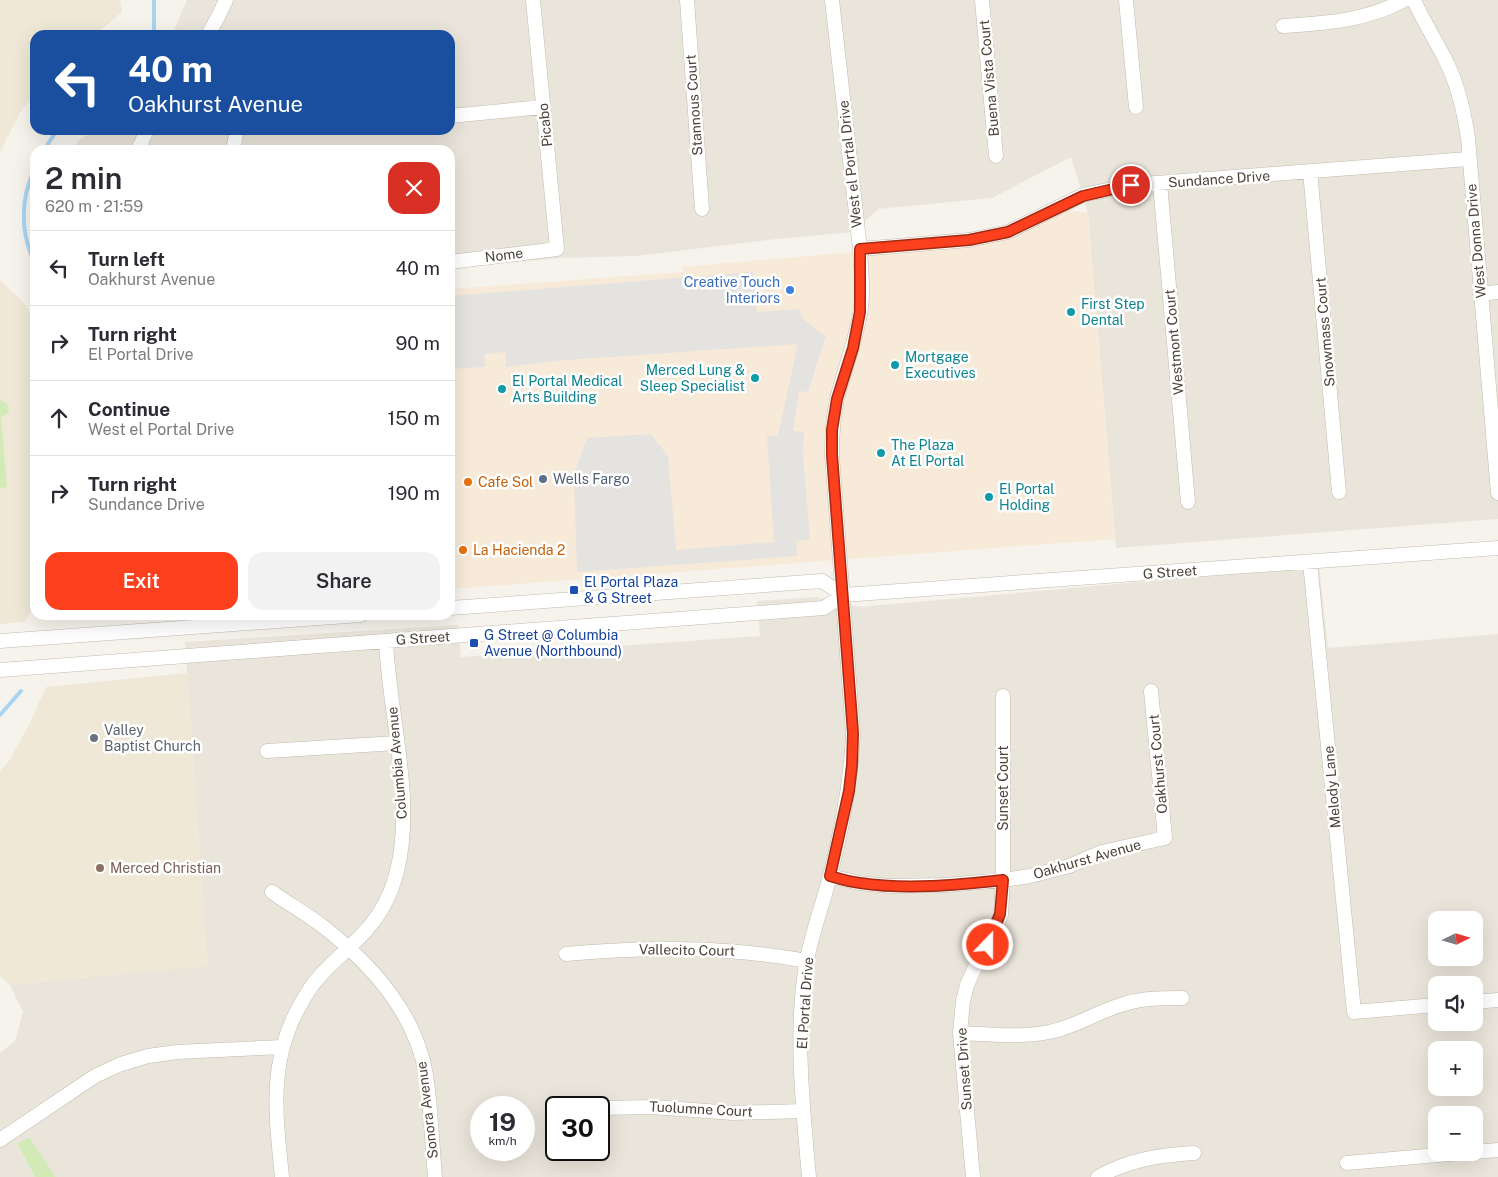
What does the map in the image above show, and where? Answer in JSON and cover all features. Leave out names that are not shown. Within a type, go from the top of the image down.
[{"type":"street","points":[[211,30],[226,0]]},
{"type":"street","name":"Picabo","points":[[533,0],[557,249]]},
{"type":"street","name":"Stannous Court","points":[[687,0],[702,209]]},
{"type":"street","name":"West el Portal Drive","points":[[832,0],[860,249],[860,312],[853,348],[837,399],[832,430],[832,455],[843,595]]},
{"type":"street","name":"Buena Vista Court","points":[[982,0],[996,156]]},
{"type":"street","points":[[1126,0],[1136,107]]},
{"type":"street","points":[[1283,26],[1335,22],[1362,17],[1379,12],[1404,0]]},
{"type":"street","name":"West Donna Drive","points":[[1414,0],[1434,41],[1446,60],[1458,88],[1463,108],[1468,138],[1468,159],[1498,493]]},
{"type":"street","points":[[455,116],[544,107]]},
{"type":"street","name":"Sundance Drive","points":[[860,249],[969,240],[1008,232],[1083,196],[1131,185],[1468,159]]},
{"type":"street","name":"Snowmass Court","points":[[1310,171],[1339,492]]},
{"type":"street","name":"Westmont Court","points":[[1160,183],[1188,502]]},
{"type":"street","name":"Nome","points":[[455,261],[557,249]]},
{"type":"street","points":[[1480,294],[1498,292]]},
{"type":"street","name":"G Street","points":[[0,670],[824,608],[843,595],[1498,548]]},
{"type":"street","name":"Melody Lane","points":[[1310,562],[1354,1012],[1428,1006]]},
{"type":"street","name":"G Street","points":[[455,608],[822,581],[843,595]]},
{"type":"street","name":"El Portal Drive","points":[[809,1177],[803,1111],[801,1036],[806,961],[830,876],[849,791],[852,765],[853,733],[843,595]]},
{"type":"street","points":[[0,641],[225,620]]},
{"type":"street","name":"Columbia Avenue","points":[[282,1177],[275,1095],[282,1047],[292,1019],[318,977],[368,928],[386,901],[397,871],[403,824],[401,783],[386,641]]},
{"type":"street","name":"Oakhurst Court","points":[[1151,691],[1165,838]]},
{"type":"street","name":"Sunset Court","points":[[1003,696],[1003,880]]},
{"type":"street","points":[[266,751],[397,743]]},
{"type":"street","name":"Oakhurst Avenue","points":[[830,876],[859,883],[890,886],[946,885],[1003,880],[1030,876],[1069,866],[1102,852],[1165,838]]},
{"type":"street","name":"Sunset Drive","points":[[973,1177],[960,1033],[962,1001],[977,963],[994,933],[1000,914],[1003,880]]},
{"type":"street","name":"Sonora Avenue","points":[[272,892],[324,928],[347,947],[374,974],[394,1000],[411,1027],[426,1075],[435,1177]]},
{"type":"street","name":"Vallecito Court","points":[[566,954],[623,950],[705,949],[776,955],[806,961]]},
{"type":"street","points":[[960,1033],[998,1035],[1050,1032],[1090,1019],[1124,1004],[1157,998],[1182,998]]},
{"type":"street","points":[[1483,1001],[1498,1000]]},
{"type":"street","points":[[0,1140],[95,1076],[122,1064],[148,1056],[177,1052],[282,1047]]},
{"type":"street","name":"Tuolumne Court","points":[[610,1108],[653,1107],[733,1113],[803,1111]]},
{"type":"street","points":[[1483,1151],[1498,1150]]},
{"type":"street","points":[[1098,1177],[1126,1164],[1146,1158],[1194,1152]]},
{"type":"street","points":[[1347,1163],[1428,1156]]},
{"type":"shaded area","points":[[0,0],[120,0],[122,12],[101,30],[30,30],[30,101],[21,111],[0,152]]},
{"type":"shaded area","points":[[187,0],[1498,0],[1498,519],[1116,548],[1088,213],[1071,157],[992,198],[878,209],[853,232],[636,256],[560,258],[455,268],[455,145],[76,145],[78,141],[88,135],[455,135],[455,30],[174,30]]},
{"type":"shaded area","points":[[1052,208],[1088,213],[1115,539],[455,589],[455,289],[683,272],[683,267],[887,249],[985,235]]},
{"type":"shaded area","points":[[753,272],[757,312],[800,309],[801,317],[826,336],[808,392],[799,391],[793,431],[804,432],[803,453],[810,540],[796,541],[797,556],[577,572],[574,474],[587,438],[651,434],[668,456],[676,550],[774,542],[767,436],[778,435],[798,344],[553,361],[506,367],[505,352],[485,354],[485,367],[455,369],[455,296]]},
{"type":"shaded area","points":[[0,280],[25,304],[30,313],[30,612],[25,622],[0,624]]},
{"type":"shaded area","points":[[1319,566],[1328,648],[1498,634],[1498,1177],[56,1177],[28,1137],[17,1145],[35,1177],[0,1177],[0,1053],[15,1041],[23,1012],[10,985],[207,965],[185,642],[458,625],[461,657],[760,636],[757,601],[816,597],[860,607]]},
{"type":"shaded area","name":"Merced Christian","points":[[187,673],[207,966],[10,985],[0,976],[0,771],[9,761],[29,725],[46,687]]},
{"type":"green space","points":[[0,400],[6,403],[9,408],[7,414],[1,417],[7,487],[0,488]]},
{"type":"green space","points":[[29,1137],[56,1177],[35,1177],[17,1144]]},
{"type":"waterway","points":[[154,0],[154,30]]},
{"type":"waterway","points":[[47,145],[54,135]]},
{"type":"waterway","points":[[30,180],[24,204],[24,228],[30,252]]},
{"type":"waterway","points":[[0,715],[21,691]]},
{"type":"place","name":"Creative Touch Interiors","points":[[790,290]]},
{"type":"place","name":"First Step Dental","points":[[1071,312]]},
{"type":"place","name":"Mortgage Executives","points":[[895,365]]},
{"type":"place","name":"Merced Lung & Sleep Specialist","points":[[755,378]]},
{"type":"place","name":"El Portal Medical Arts Building","points":[[502,389]]},
{"type":"place","name":"The Plaza At El Portal","points":[[881,453]]},
{"type":"place","name":"Wells Fargo","points":[[543,479]]},
{"type":"place","name":"Cafe Sol","points":[[468,482]]},
{"type":"place","name":"El Portal Holding","points":[[989,497]]},
{"type":"place","name":"La Hacienda 2","points":[[463,550]]},
{"type":"place","name":"El Portal Plaza & G Street","points":[[574,590]]},
{"type":"place","name":"G Street @ Columbia Avenue (Northbound)","points":[[474,643]]},
{"type":"place","name":"Valley Baptist Church","points":[[94,738]]},
{"type":"place","name":"Merced Christian","points":[[100,868]]},
{"type":"route","points":[[988,945],[1000,914],[1003,880],[966,884],[890,886],[859,883],[830,876],[849,791],[853,733],[832,455],[832,430],[837,399],[853,348],[860,312],[860,249],[969,240],[1008,232],[1083,196],[1131,185]]}]
